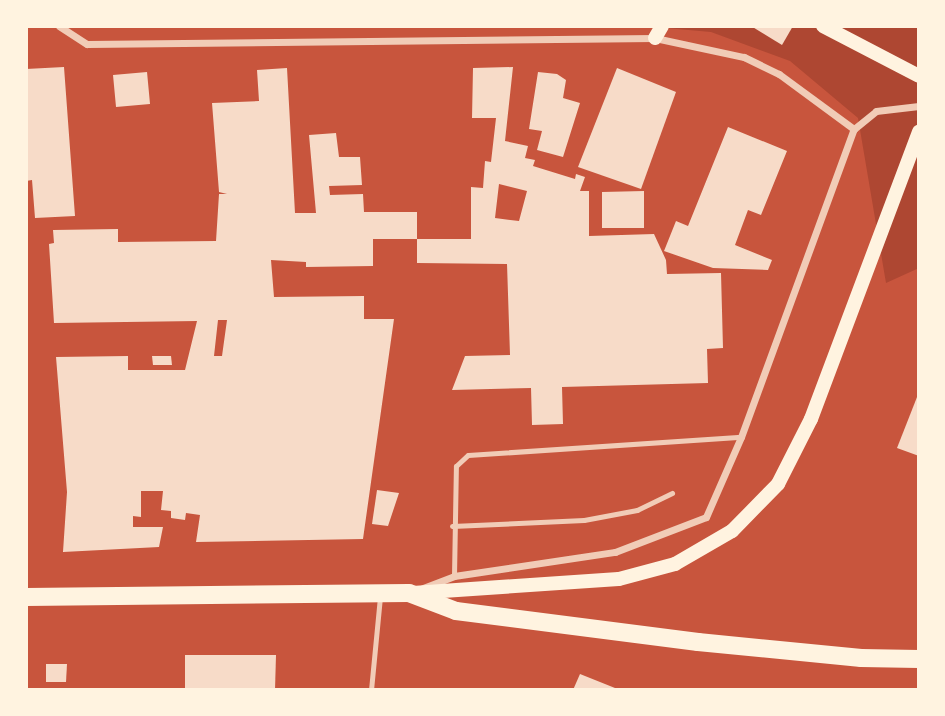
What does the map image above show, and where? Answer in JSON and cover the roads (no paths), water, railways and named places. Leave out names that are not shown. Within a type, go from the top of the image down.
[{"type":"main road","points":[[823,26],[919,76]]},
{"type":"main road","points":[[26,597],[409,593],[619,579],[675,564],[732,531],[778,484],[811,419],[919,132]]},
{"type":"main road","points":[[409,593],[456,611],[725,645],[861,658],[919,659]]},
{"type":"street","points":[[59,26],[87,44],[659,32],[744,57],[779,74],[854,129]]},
{"type":"street","points":[[409,593],[454,576],[615,552],[706,517],[741,437],[854,129],[876,111],[919,106]]},
{"type":"lane","points":[[454,576],[456,466],[468,455],[741,437]]},
{"type":"lane","points":[[453,526],[584,520],[637,510],[672,493]]},
{"type":"lane","points":[[371,690],[380,593]]}]
